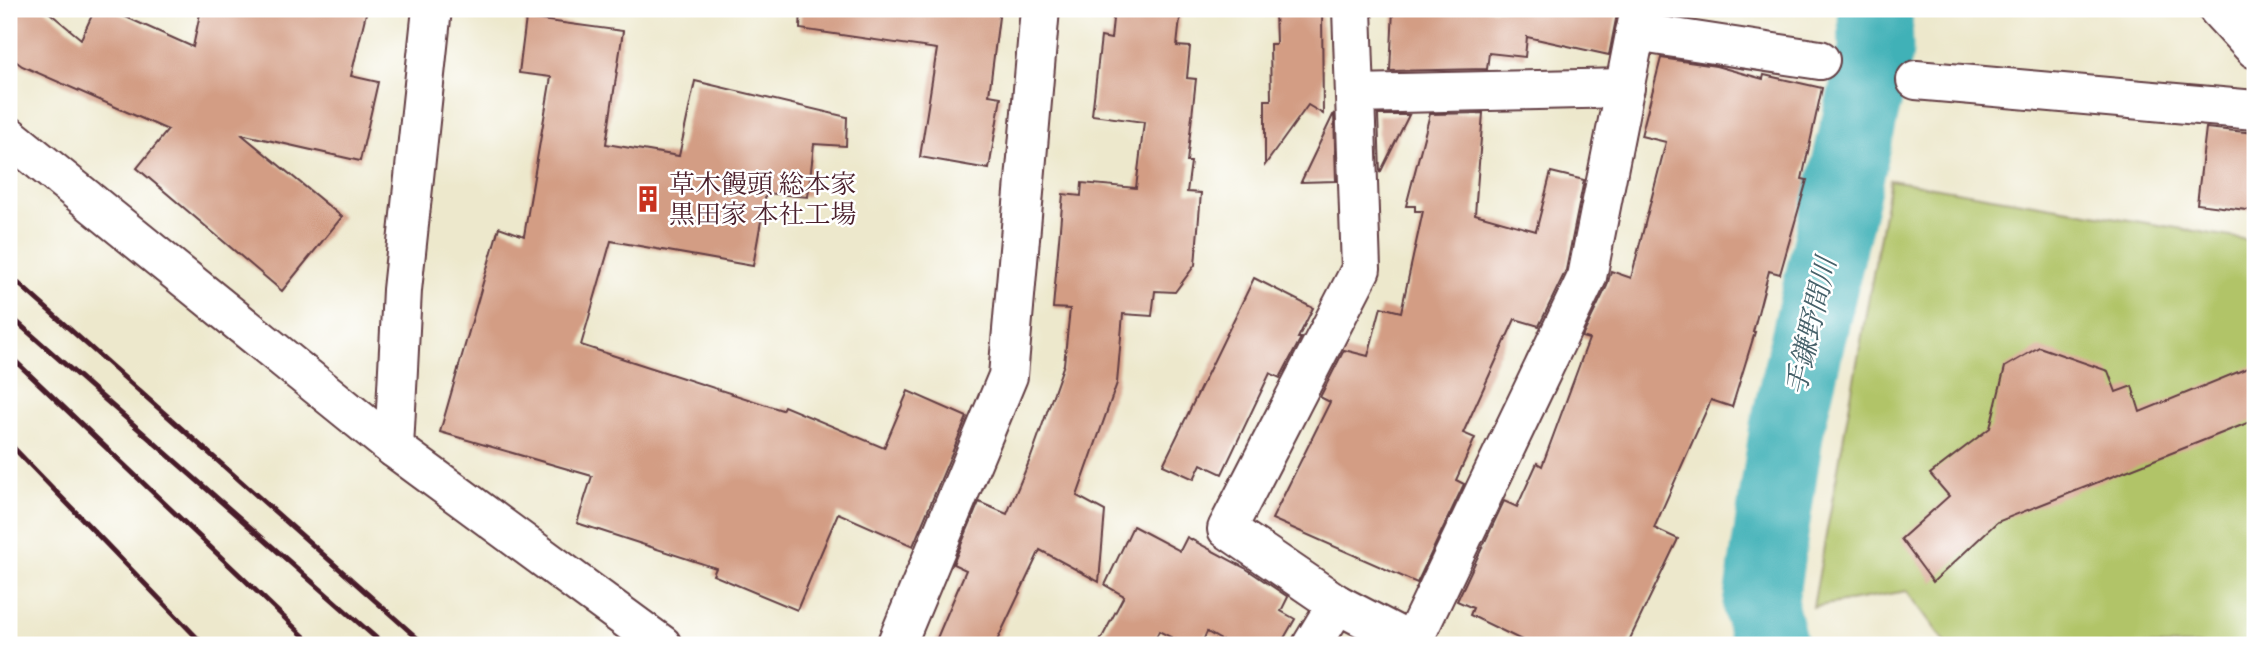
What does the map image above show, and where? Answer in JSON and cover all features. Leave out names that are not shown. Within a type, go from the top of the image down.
[{"type":"street","points":[[394,447],[401,290],[432,9]]},
{"type":"street","points":[[896,645],[1008,376],[1040,9]]},
{"type":"street","points":[[1352,9],[1361,269],[1227,529],[1337,604],[1412,643],[1587,277],[1638,20],[1820,60]]},
{"type":"street","points":[[2218,9],[2255,49]]},
{"type":"street","points":[[1916,80],[2255,110]]},
{"type":"street","points":[[1355,94],[1625,88]]},
{"type":"street","points":[[9,136],[394,447],[662,645]]},
{"type":"street","points":[[1312,645],[1337,604]]},
{"type":"green space","points":[[1890,180],[2255,241],[2255,645],[1947,645],[1907,591],[1813,607]]},
{"type":"building","points":[[17,9],[45,9],[81,39],[95,9],[108,9],[193,47],[201,9],[367,9],[351,76],[378,82],[360,161],[241,134],[342,217],[282,291],[137,168],[168,130],[22,66],[9,56],[9,19]]},
{"type":"building","points":[[801,9],[1000,9],[989,95],[1001,97],[989,169],[920,157],[937,49],[800,29]]},
{"type":"building","points":[[1114,9],[1181,9],[1177,46],[1190,47],[1187,78],[1196,79],[1187,162],[1191,162],[1187,192],[1201,193],[1195,265],[1175,292],[1155,291],[1152,316],[1123,314],[1117,383],[1077,496],[1105,511],[1099,582],[1040,550],[995,645],[934,645],[966,570],[953,564],[979,502],[1007,514],[1031,457],[1064,364],[1070,309],[1053,308],[1063,194],[1081,196],[1082,183],[1136,188],[1144,122],[1092,115],[1101,37],[1111,39]]},
{"type":"building","points":[[1275,9],[1322,9],[1323,114],[1308,105],[1265,165],[1265,100],[1271,100],[1270,44],[1276,44]]},
{"type":"building","points":[[1393,9],[1618,9],[1609,55],[1527,37],[1525,57],[1489,53],[1487,69],[1390,71]]},
{"type":"building","points":[[526,18],[623,31],[606,144],[679,156],[695,81],[847,117],[846,146],[814,144],[808,197],[766,193],[753,266],[611,241],[581,345],[782,410],[784,406],[884,448],[908,391],[967,417],[913,546],[838,513],[797,610],[713,575],[716,568],[577,523],[592,476],[440,432],[499,227],[524,236],[551,77],[519,73]]},
{"type":"building","points":[[1661,58],[1716,66],[1763,79],[1764,75],[1822,88],[1802,179],[1807,180],[1780,274],[1769,271],[1755,332],[1732,407],[1711,400],[1654,528],[1678,539],[1627,645],[1532,645],[1470,615],[1473,608],[1457,601],[1504,501],[1517,507],[1537,463],[1542,466],[1589,339],[1582,337],[1607,286],[1611,271],[1631,278],[1666,142],[1641,136]]},
{"type":"building","points":[[1334,113],[1336,181],[1301,182]]},
{"type":"building","points":[[1483,113],[1475,214],[1536,231],[1551,172],[1584,180],[1566,270],[1539,326],[1515,319],[1463,433],[1475,438],[1456,480],[1464,484],[1417,583],[1272,519],[1330,402],[1320,397],[1344,350],[1368,356],[1381,307],[1401,312],[1423,211],[1415,211],[1415,206],[1406,206],[1430,114]]},
{"type":"building","points":[[1378,115],[1409,115],[1380,173]]},
{"type":"building","points":[[2206,128],[2255,133],[2255,211],[2197,204]]},
{"type":"building","points":[[1254,278],[1313,308],[1280,378],[1270,373],[1222,474],[1201,464],[1194,479],[1163,465]]},
{"type":"building","points":[[2039,347],[2108,371],[2116,392],[2132,386],[2140,412],[2255,365],[2255,420],[1997,522],[1933,582],[1901,539],[1949,496],[1930,474],[1990,428],[2005,367]]},
{"type":"building","points":[[1133,526],[1180,551],[1187,537],[1245,568],[1288,597],[1281,611],[1295,619],[1280,645],[1230,645],[1207,632],[1201,645],[1186,645],[1159,631],[1152,645],[1098,645],[1124,596],[1105,585]]},
{"type":"waterway","name":"手鎌野間川","points":[[1770,645],[1760,606],[1787,428],[1876,50],[1875,9]]},
{"type":"railway","points":[[9,275],[425,645]]},
{"type":"railway","points":[[9,315],[384,645]]},
{"type":"railway","points":[[9,355],[313,645]]},
{"type":"railway","points":[[9,443],[204,645]]},
{"type":"place","name":"草木饅頭 総本家 黒田家 本社工場","points":[[648,199]]}]
